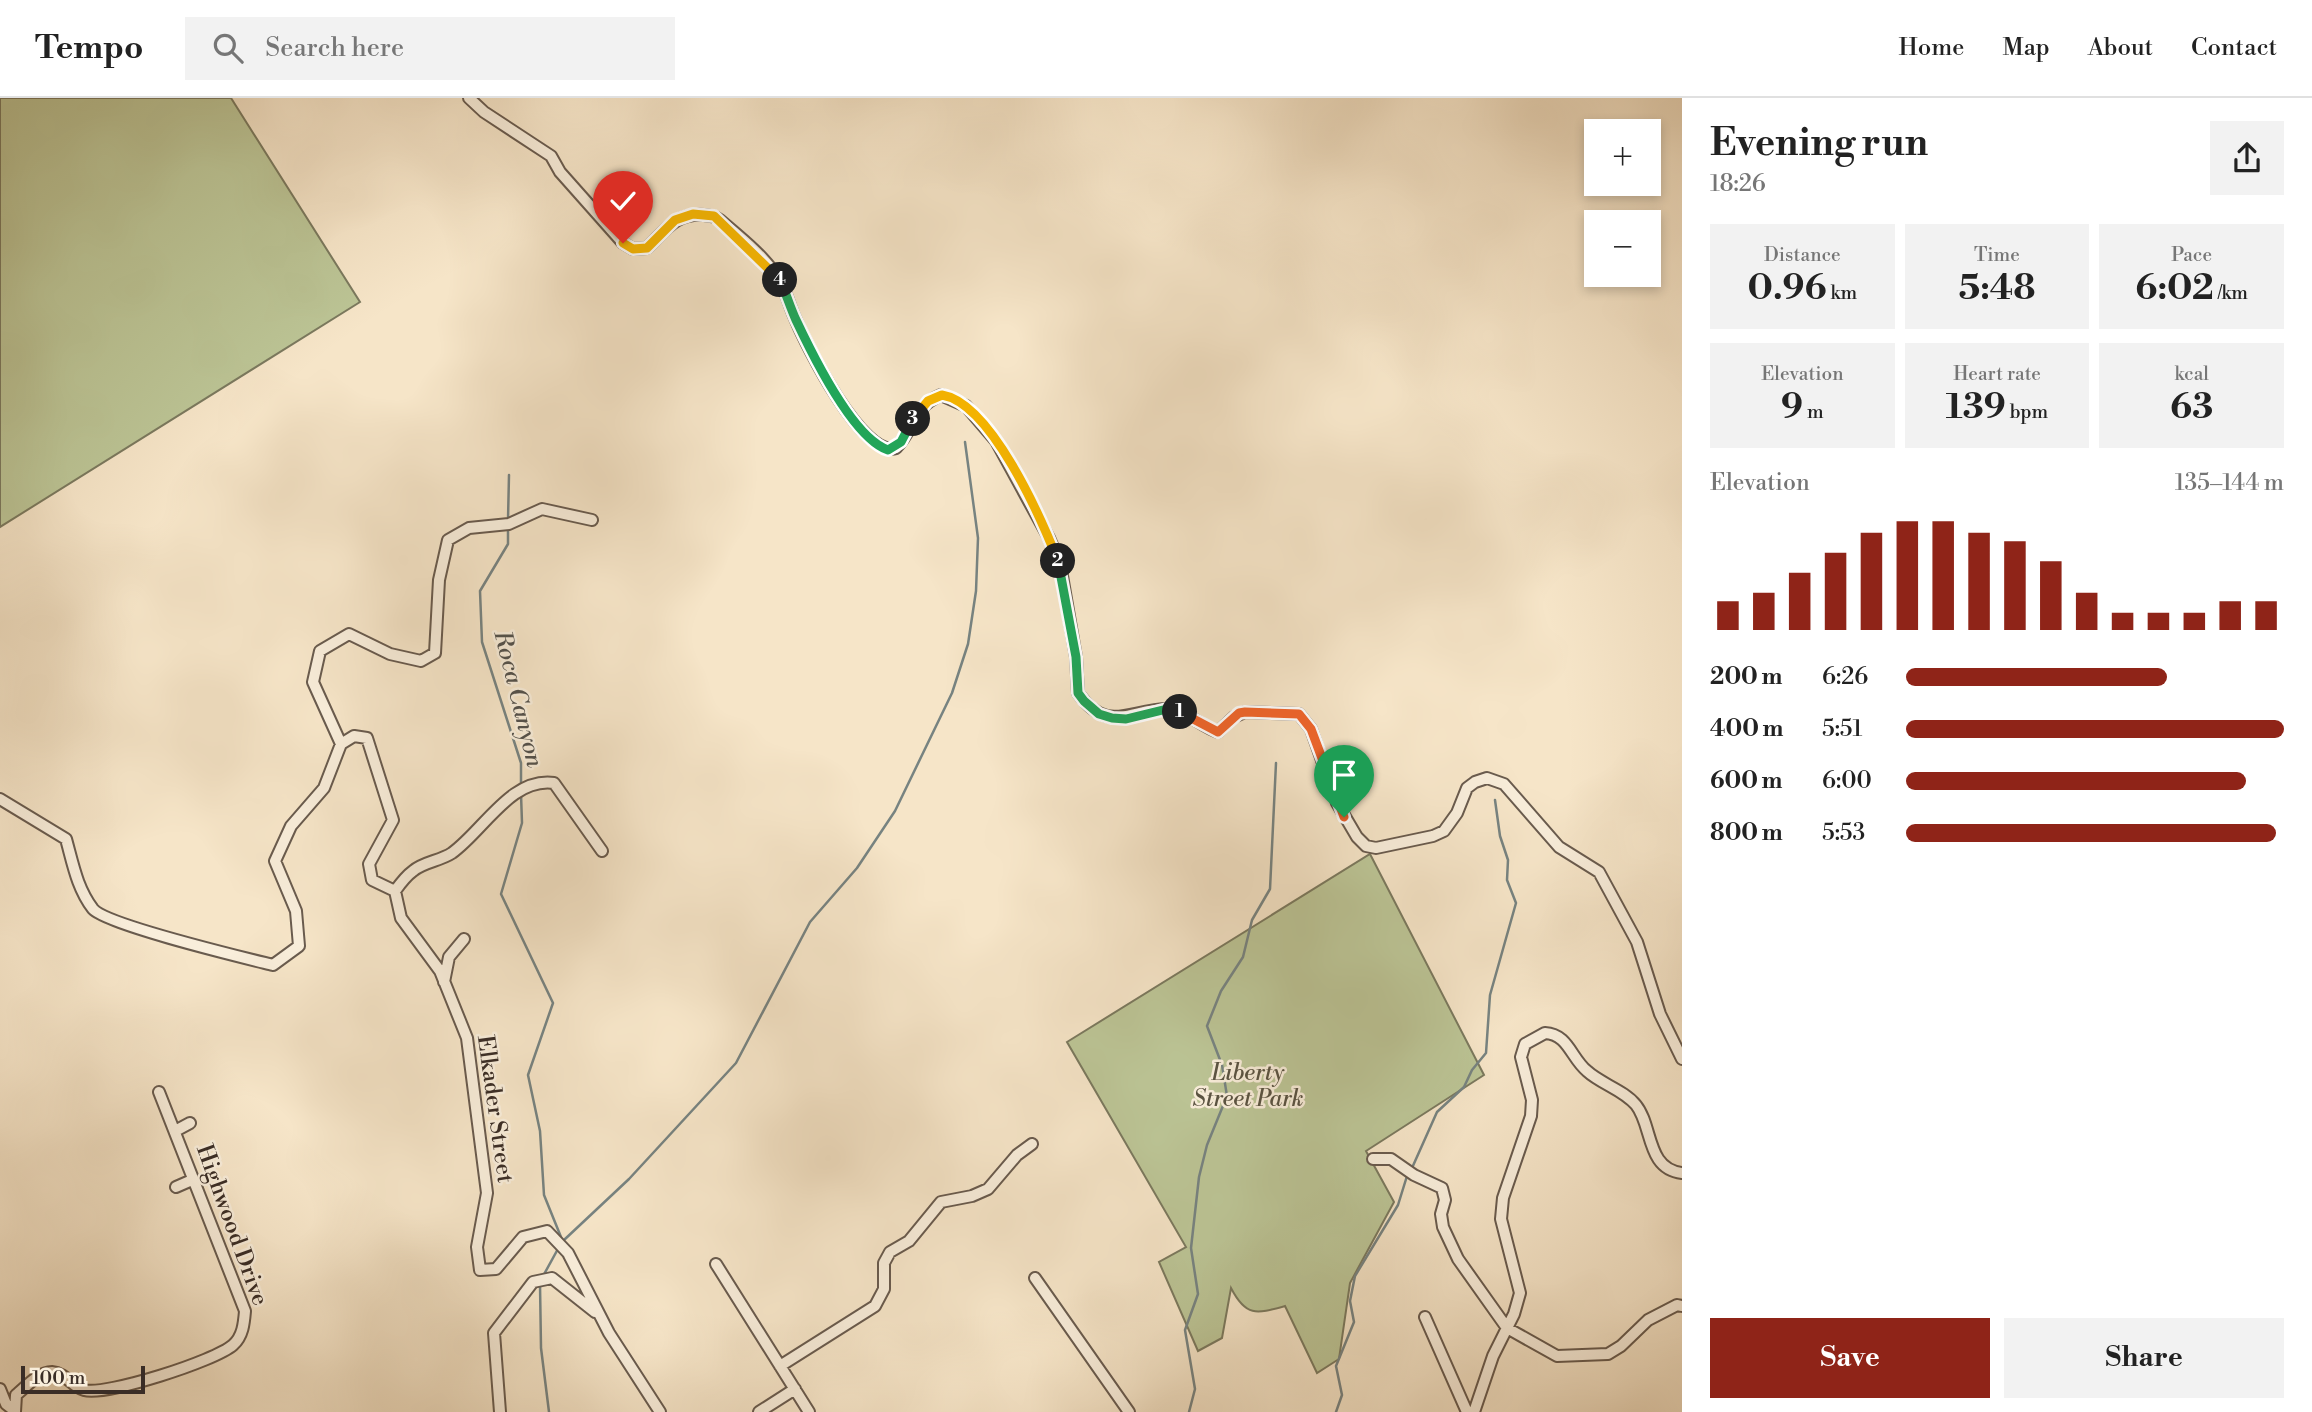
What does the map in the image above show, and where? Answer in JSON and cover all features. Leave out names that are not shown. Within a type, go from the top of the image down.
[{"type":"street","points":[[469,98],[484,112],[551,156],[560,172],[612,233],[633,249],[647,248],[667,226],[685,215],[714,216],[720,220],[778,278],[831,389],[871,441],[880,448],[888,450],[896,447],[918,409],[928,401],[942,395],[966,406],[996,441],[1049,538],[1060,564],[1076,657],[1078,693],[1099,714],[1126,719],[1167,709],[1177,710],[1218,732],[1239,713],[1299,714],[1311,729],[1344,817],[1366,846],[1376,848],[1433,836],[1444,831],[1457,813],[1468,789],[1475,782],[1488,778],[1504,784],[1559,847],[1599,872],[1637,942],[1661,1014],[1682,1059]]},
{"type":"street","points":[[341,744],[313,682],[320,651],[349,634],[390,654],[421,661],[435,653],[439,580],[448,540],[469,528],[509,524],[542,509],[592,520]]},
{"type":"street","points":[[0,799],[66,839],[77,883],[95,912],[193,946],[273,965],[299,946],[296,911],[275,861],[291,826],[324,788],[341,744],[354,736],[368,738],[393,820],[369,864],[372,880],[395,891],[414,869],[451,854],[486,822],[499,805],[538,781],[554,783],[602,850]]},
{"type":"street","name":"Elkader Street","points":[[395,891],[401,918],[440,971],[467,1038],[487,1192],[477,1247],[480,1270],[496,1269],[523,1237],[547,1231],[568,1253],[599,1316],[660,1412]]},
{"type":"street","points":[[444,982],[449,957],[464,939]]},
{"type":"street","points":[[1474,1412],[1493,1356],[1520,1293],[1503,1236],[1503,1198],[1531,1116],[1532,1100],[1521,1056],[1531,1039],[1545,1033],[1561,1038],[1590,1074],[1632,1101],[1640,1111],[1657,1158],[1674,1172],[1682,1173]]},
{"type":"street","name":"Highwood Drive","points":[[15,1411],[16,1395],[35,1378],[50,1372],[64,1375],[83,1390],[101,1391],[184,1368],[234,1344],[243,1329],[245,1311],[192,1180],[177,1130],[159,1091]]},
{"type":"street","points":[[177,1130],[190,1123]]},
{"type":"street","points":[[780,1366],[875,1306],[884,1289],[884,1263],[890,1252],[909,1241],[941,1202],[972,1196],[988,1189],[1008,1164],[1032,1144]]},
{"type":"street","points":[[1373,1159],[1391,1159],[1442,1188],[1445,1200],[1441,1214],[1451,1249],[1507,1328],[1556,1356],[1589,1357],[1608,1354],[1621,1346],[1648,1320],[1677,1305],[1682,1306]]},
{"type":"street","points":[[176,1187],[192,1180]]},
{"type":"street","points":[[716,1264],[809,1412]]},
{"type":"street","points":[[500,1412],[494,1334],[541,1280],[552,1278],[599,1316]]},
{"type":"street","points":[[1035,1278],[1129,1412]]},
{"type":"street","points":[[1425,1317],[1467,1412]]},
{"type":"street","points":[[759,1412],[795,1389]]},
{"type":"street","points":[[0,1390],[6,1404],[15,1411]]},
{"type":"green space","points":[[0,98],[231,98],[360,302],[0,527]]},
{"type":"green space","name":"Liberty Street Park","points":[[1370,854],[1484,1075],[1366,1151],[1394,1202],[1350,1283],[1339,1359],[1317,1373],[1285,1306],[1266,1311],[1247,1309],[1231,1288],[1222,1338],[1198,1351],[1159,1262],[1186,1247],[1067,1042]]},
{"type":"waterway","points":[[564,1240],[629,1179],[736,1063],[810,922],[857,868],[895,811],[952,693],[968,644],[976,591],[978,538],[965,442]]},
{"type":"waterway","name":"Roca Canyon","points":[[508,520],[509,475]]},
{"type":"waterway","name":"Roca Canyon","points":[[508,527],[508,544],[480,591],[482,642],[521,763],[521,787]]},
{"type":"waterway","points":[[1189,1412],[1195,1389],[1185,1330],[1198,1294],[1191,1248],[1199,1177],[1207,1145],[1227,1096],[1222,1065],[1207,1026],[1221,991],[1243,957],[1252,920],[1270,889],[1276,763]]},
{"type":"waterway","name":"Roca Canyon","points":[[521,794],[522,823],[501,894],[553,1003],[528,1075],[540,1131],[544,1195],[563,1242]]},
{"type":"waterway","points":[[1412,1168],[1437,1112],[1464,1087],[1472,1070],[1486,1053],[1490,995],[1516,903],[1507,880],[1508,860],[1500,836],[1495,800]]},
{"type":"waterway","points":[[1336,1412],[1342,1395],[1336,1366],[1354,1322],[1350,1301],[1355,1276],[1398,1205],[1407,1176]]},
{"type":"waterway","name":"Roca Canyon","points":[[542,1278],[559,1247]]},
{"type":"waterway","name":"Roca Canyon","points":[[540,1284],[541,1348],[549,1412]]},
{"type":"route","points":[[623,243],[633,249],[647,248],[667,226],[685,215],[714,216],[720,220],[778,278],[831,389],[871,441],[880,448],[888,450],[896,447],[918,409],[928,401],[942,395],[966,406],[996,441],[1021,484],[1060,564],[1076,657],[1078,693],[1084,701],[1099,714],[1112,718],[1126,719],[1167,709],[1177,710],[1206,728],[1218,732],[1222,732],[1239,713],[1289,711],[1299,714],[1311,729],[1344,817]]}]
